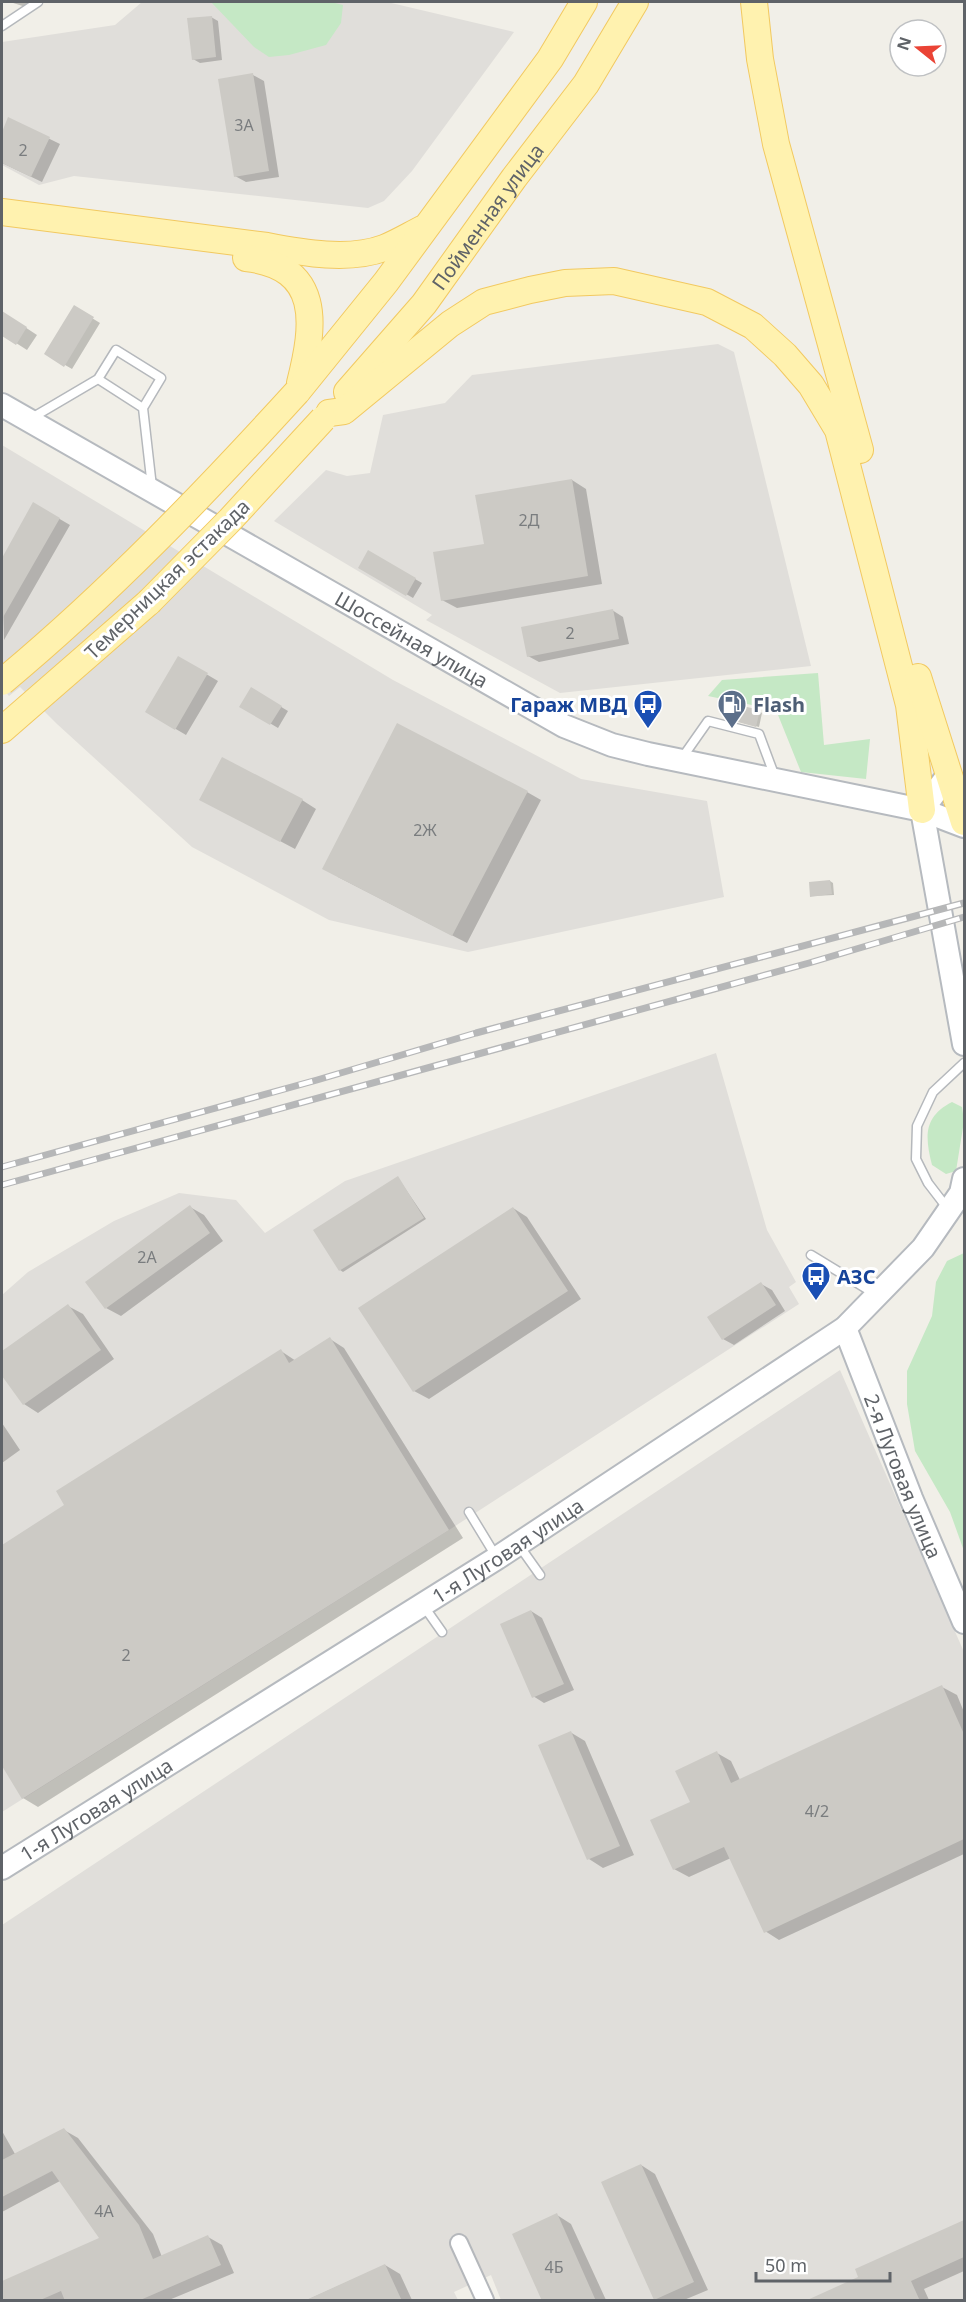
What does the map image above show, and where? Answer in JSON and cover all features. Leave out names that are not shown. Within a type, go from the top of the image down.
[{"type":"main road","points":[[297,392],[386,282],[550,59],[584,2]]},
{"type":"main road","name":"Пойменная улица","points":[[326,416],[424,304],[514,178],[586,84],[635,2]]},
{"type":"main road","points":[[754,2],[760,59],[776,144],[831,336],[923,694],[964,824]]},
{"type":"main road","points":[[2,212],[267,246],[304,253],[346,254],[383,249],[425,228]]},
{"type":"main road","points":[[2,227],[267,260],[288,270],[302,287],[310,315],[310,343],[297,392]]},
{"type":"main road","points":[[326,416],[344,411],[450,324],[484,302],[565,283],[614,281],[707,302],[753,326],[785,355],[811,385],[838,430],[909,705],[922,810],[964,1044]]},
{"type":"main road","name":"Темерницкая эстакада","points":[[2,681],[123,574],[203,495],[297,392]]},
{"type":"main road","name":"Шоссейная улица","points":[[2,405],[564,726],[612,745],[680,761],[922,810]]},
{"type":"main road","name":"Темерницкая эстакада","points":[[2,730],[148,602],[230,520],[326,416]]},
{"type":"main road","points":[[922,810],[949,774]]},
{"type":"main road","points":[[922,810],[964,824]]},
{"type":"main road","name":"1-я Луговая улица","points":[[2,1868],[497,1558],[845,1328],[923,1248],[960,1194]]},
{"type":"main road","name":"2-я Луговая улица","points":[[845,1328],[911,1498],[964,1622]]},
{"type":"street","points":[[459,2243],[484,2301]]},
{"type":"lane","points":[[2,26],[38,2]]},
{"type":"lane","points":[[27,420],[98,379],[116,350],[161,378],[143,408],[152,491]]},
{"type":"lane","points":[[98,379],[143,408]]},
{"type":"lane","points":[[680,761],[708,721],[759,734],[776,780]]},
{"type":"lane","points":[[960,1194],[928,1183],[916,1159],[917,1126],[933,1092],[964,1062]]},
{"type":"lane","points":[[811,1255],[877,1295]]},
{"type":"lane","points":[[469,1512],[497,1558]]},
{"type":"lane","points":[[518,1544],[540,1575]]},
{"type":"lane","points":[[423,1605],[442,1632]]},
{"type":"shaded area","points":[[142,2],[387,2],[514,32],[412,171],[384,201],[368,208],[74,176],[39,185],[2,165],[2,42],[115,25]]},
{"type":"shaded area","points":[[718,344],[734,352],[811,666],[560,693],[426,620],[432,615],[274,521],[326,470],[347,476],[370,473],[383,415],[445,403],[472,375]]},
{"type":"shaded area","points":[[2,445],[393,680],[581,779],[707,801],[724,897],[468,952],[329,920],[192,847],[57,724],[20,687],[9,696],[2,688]]},
{"type":"shaded area","points":[[716,1053],[767,1230],[796,1282],[789,1287],[799,1304],[449,1530],[2,1812],[2,1295],[28,1272],[114,1221],[179,1193],[236,1200],[265,1233],[345,1181]]},
{"type":"shaded area","points":[[840,1370],[964,1652],[964,2300],[501,2300],[491,2275],[454,2292],[458,2300],[2,2300],[2,1925]]},
{"type":"green space","points":[[211,2],[331,2],[343,5],[341,23],[326,45],[289,55],[269,57],[254,47]]},
{"type":"green space","points":[[818,673],[824,745],[870,739],[866,779],[801,772],[776,710],[708,696],[722,680]]},
{"type":"green space","points":[[952,1102],[962,1107],[964,1121],[956,1171],[946,1174],[932,1165],[928,1137],[931,1121],[936,1114]]},
{"type":"green space","points":[[964,1253],[964,1551],[950,1512],[915,1451],[907,1404],[907,1371],[932,1316],[936,1282],[947,1261]]},
{"type":"building","points":[[212,16],[216,57],[192,60],[187,18]]},
{"type":"building","points":[[253,73],[269,171],[234,177],[218,79]]},
{"type":"building","points":[[8,117],[50,137],[31,177],[2,163],[2,132]]},
{"type":"building","points":[[74,305],[94,317],[64,367],[44,354]]},
{"type":"building","points":[[2,311],[27,327],[16,345],[2,336]]},
{"type":"building","points":[[572,479],[588,576],[441,601],[433,552],[484,544],[475,495]]},
{"type":"building","points":[[33,502],[60,518],[2,619],[2,558]]},
{"type":"building","points":[[368,550],[416,578],[406,596],[358,568]]},
{"type":"building","points":[[613,609],[619,639],[527,657],[521,627]]},
{"type":"building","points":[[178,656],[208,673],[175,730],[145,712]]},
{"type":"building","points":[[251,687],[282,706],[270,725],[239,707]]},
{"type":"building","points":[[734,704],[760,710],[756,727],[731,720]]},
{"type":"building","points":[[397,723],[528,791],[452,936],[322,869]]},
{"type":"building","points":[[222,757],[303,799],[280,842],[199,800]]},
{"type":"building","points":[[830,880],[832,894],[810,897],[809,882]]},
{"type":"building","points":[[398,1176],[424,1218],[339,1271],[313,1230]]},
{"type":"building","points":[[190,1205],[210,1233],[105,1309],[85,1282]]},
{"type":"building","points":[[513,1207],[568,1291],[413,1392],[358,1308]]},
{"type":"building","points":[[761,1282],[776,1305],[722,1340],[707,1317]]},
{"type":"building","points":[[68,1304],[101,1350],[23,1405],[2,1376],[2,1351]]},
{"type":"building","points":[[330,1337],[449,1530],[22,1799],[2,1766],[2,1545],[64,1505],[56,1491],[281,1349],[289,1363]]},
{"type":"building","points":[[531,1610],[564,1684],[532,1698],[500,1624]]},
{"type":"building","points":[[942,1685],[964,1734],[964,1839],[764,1933],[724,1847],[673,1870],[650,1820],[690,1802],[675,1771],[717,1751],[731,1783]]},
{"type":"building","points":[[571,1731],[620,1846],[587,1860],[538,1745]]},
{"type":"building","points":[[64,2128],[139,2225],[153,2259],[208,2235],[221,2265],[138,2301],[65,2301],[61,2291],[38,2301],[2,2301],[2,2281],[99,2238],[52,2171],[2,2197],[2,2160]]},
{"type":"building","points":[[641,2164],[694,2282],[654,2300],[601,2182]]},
{"type":"building","points":[[557,2213],[596,2301],[542,2301],[512,2234]]},
{"type":"building","points":[[964,2220],[964,2257],[911,2281],[920,2301],[805,2301],[858,2277],[855,2269]]},
{"type":"building","points":[[385,2264],[402,2301],[304,2301]]},
{"type":"railway","points":[[2,1167],[317,1080],[476,1033],[964,903]]},
{"type":"railway","points":[[2,1185],[809,963],[964,917]]},
{"type":"place","name":"Гараж МВД","points":[[648,730]]},
{"type":"place","name":"Flash","points":[[732,730]]},
{"type":"place","name":"АЗС","points":[[816,1302]]}]
